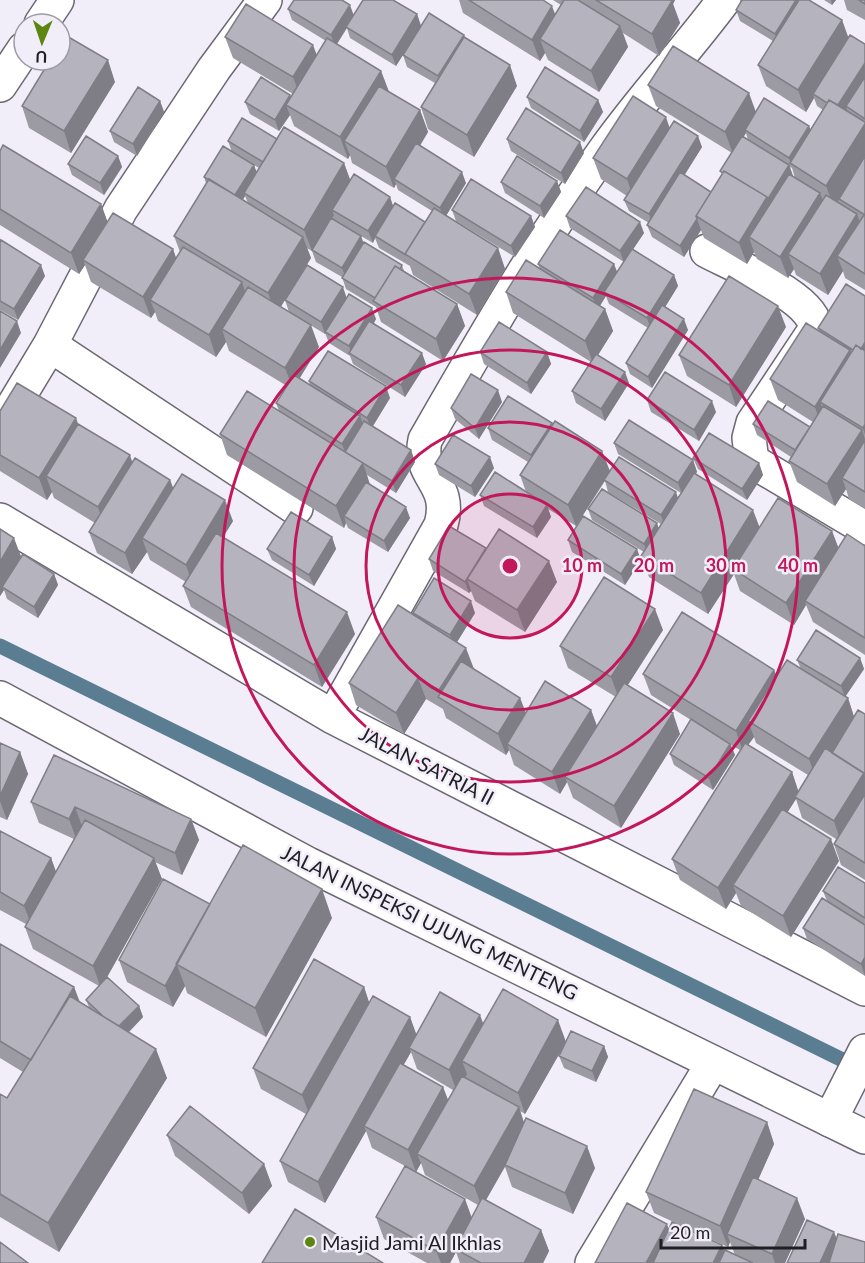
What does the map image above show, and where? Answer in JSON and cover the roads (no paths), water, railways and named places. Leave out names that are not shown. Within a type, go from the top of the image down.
[{"type":"street","points":[[0,428],[50,345],[121,210],[214,69],[265,0]]},
{"type":"street","points":[[333,717],[441,525],[444,512],[443,495],[428,472],[423,449],[425,440],[513,286],[607,147],[724,0]]},
{"type":"street","points":[[0,85],[12,67]]},
{"type":"street","points":[[707,251],[801,302],[814,318],[815,330],[753,423],[748,447],[752,461],[865,528]]},
{"type":"street","points":[[50,345],[296,508]]},
{"type":"street","name":"JALAN SATRIA II","points":[[0,520],[333,717],[865,989]]},
{"type":"street","name":"JALAN INSPEKSI UJUNG MENTENG","points":[[0,698],[308,864],[713,1063],[836,1108],[865,1137]]},
{"type":"street","points":[[836,1108],[865,1051]]},
{"type":"street","points":[[592,1263],[713,1063]]},
{"type":"waterway","points":[[0,646],[859,1068]]},
{"type":"place","name":"Masjid Jami Al Ikhlas","points":[[310,1242]]}]
